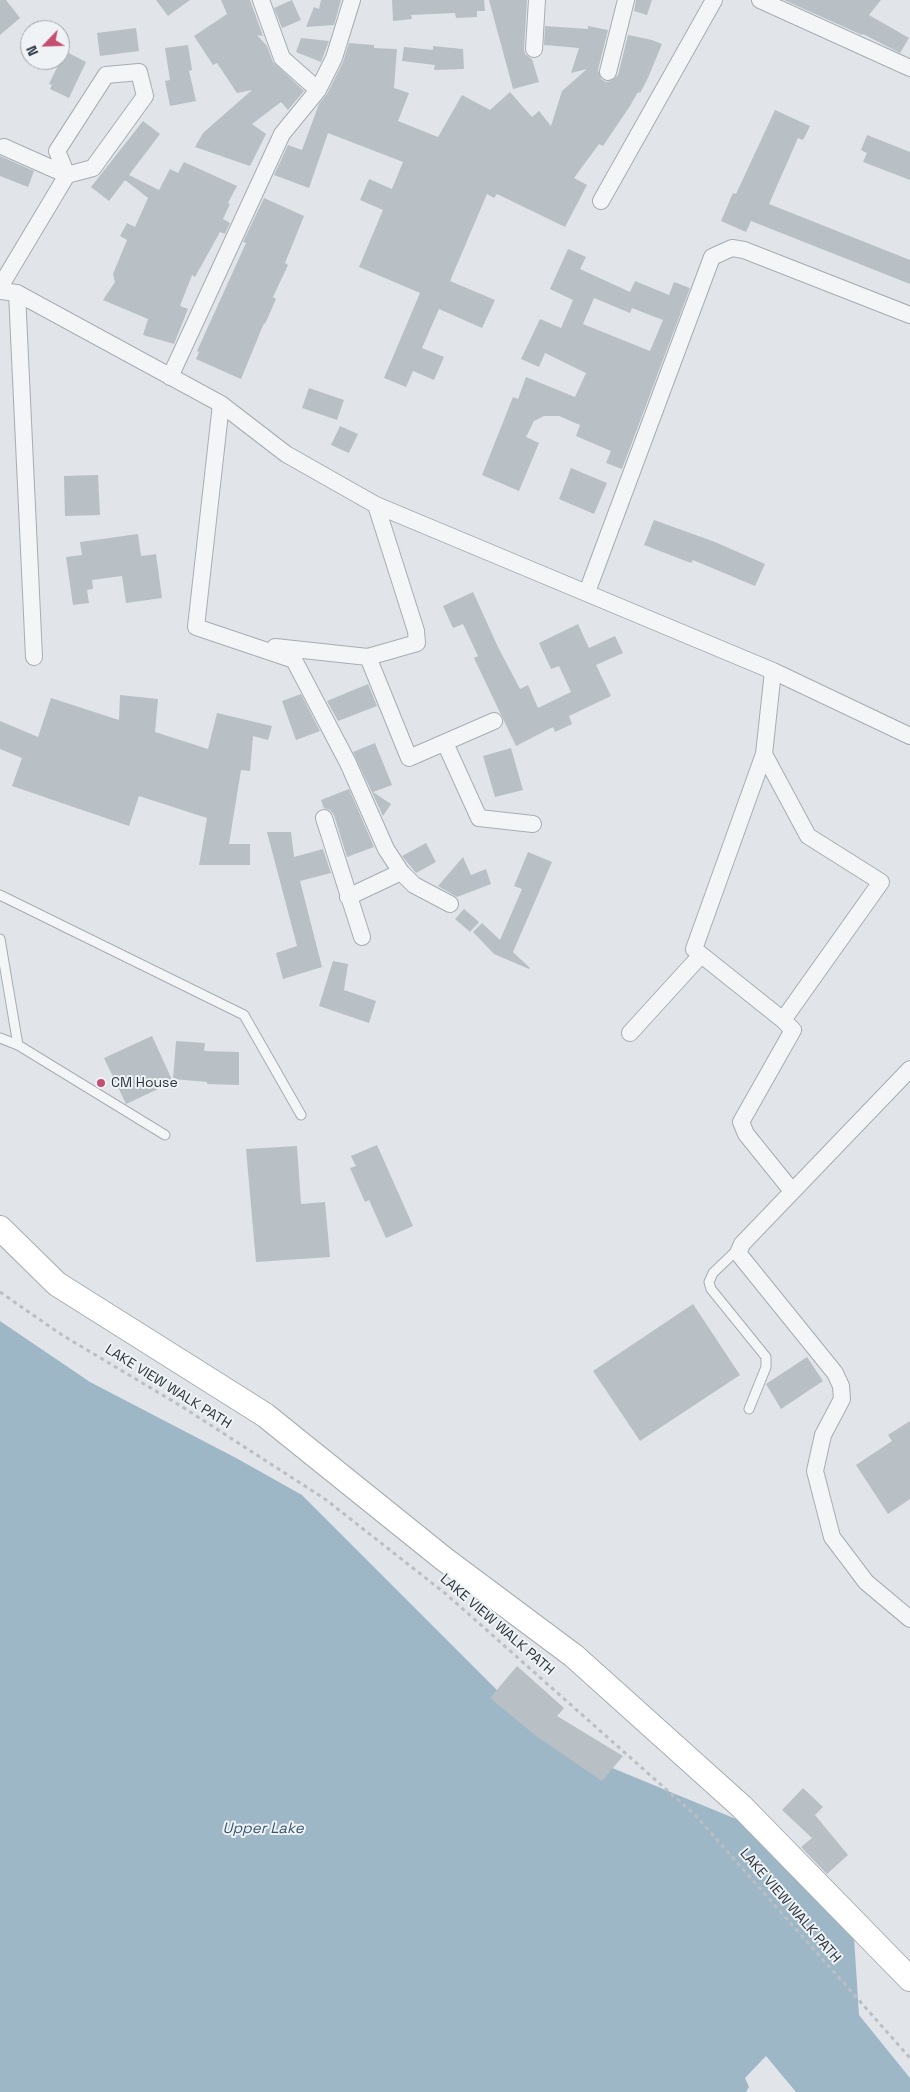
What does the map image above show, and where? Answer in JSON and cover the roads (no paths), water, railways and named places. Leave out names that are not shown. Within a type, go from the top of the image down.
[{"type":"street","points":[[261,0],[282,58],[318,90]]},
{"type":"street","points":[[170,377],[282,134],[318,90],[334,58],[352,0]]},
{"type":"street","points":[[534,49],[537,0]]},
{"type":"street","points":[[608,72],[626,0]]},
{"type":"street","points":[[601,201],[714,0]]},
{"type":"street","points":[[760,0],[910,68]]},
{"type":"street","points":[[4,147],[67,174],[93,168],[144,96],[138,72],[106,75],[58,150],[67,174]]},
{"type":"street","points":[[67,174],[0,289],[18,293],[221,404],[286,454],[376,505],[773,671],[910,736]]},
{"type":"street","points":[[587,592],[712,256],[732,248],[744,250],[910,316]]},
{"type":"street","points":[[18,293],[34,657]]},
{"type":"street","points":[[221,404],[196,627],[294,660],[348,763],[386,849],[401,872],[414,885],[450,904]]},
{"type":"street","points":[[245,644],[368,657],[417,643],[416,631],[376,505]]},
{"type":"street","points":[[368,657],[408,758],[494,721]]},
{"type":"street","points":[[773,671],[764,754],[694,949],[783,1020],[792,1030],[741,1122],[746,1134],[792,1191]]},
{"type":"street","points":[[445,742],[479,818],[533,824]]},
{"type":"street","points":[[764,754],[808,836],[881,882],[783,1020]]},
{"type":"street","points":[[324,818],[362,937]]},
{"type":"street","points":[[348,897],[401,872]]},
{"type":"street","points":[[630,1034],[701,955]]},
{"type":"street","points":[[910,1069],[792,1191],[740,1248],[738,1253],[835,1372],[841,1386],[842,1399],[823,1435],[815,1471],[832,1537],[866,1582],[910,1619]]},
{"type":"street","points":[[0,1228],[57,1284],[265,1415],[444,1559],[574,1656],[742,1807],[910,1979]]},
{"type":"lane","points":[[0,895],[244,1015],[301,1115]]},
{"type":"lane","points":[[0,939],[18,1045]]},
{"type":"lane","points":[[0,1038],[18,1045],[165,1135]]},
{"type":"lane","points":[[740,1248],[712,1273],[708,1282],[711,1289],[766,1357],[766,1367],[749,1409]]},
{"type":"water","name":"Upper Lake","points":[[0,1321],[90,1382],[238,1459],[302,1495],[502,1695],[559,1746],[753,1826],[854,1937],[859,2015],[910,2078],[910,2092],[0,2092]]},
{"type":"place","name":"CM House","points":[[101,1083]]}]
